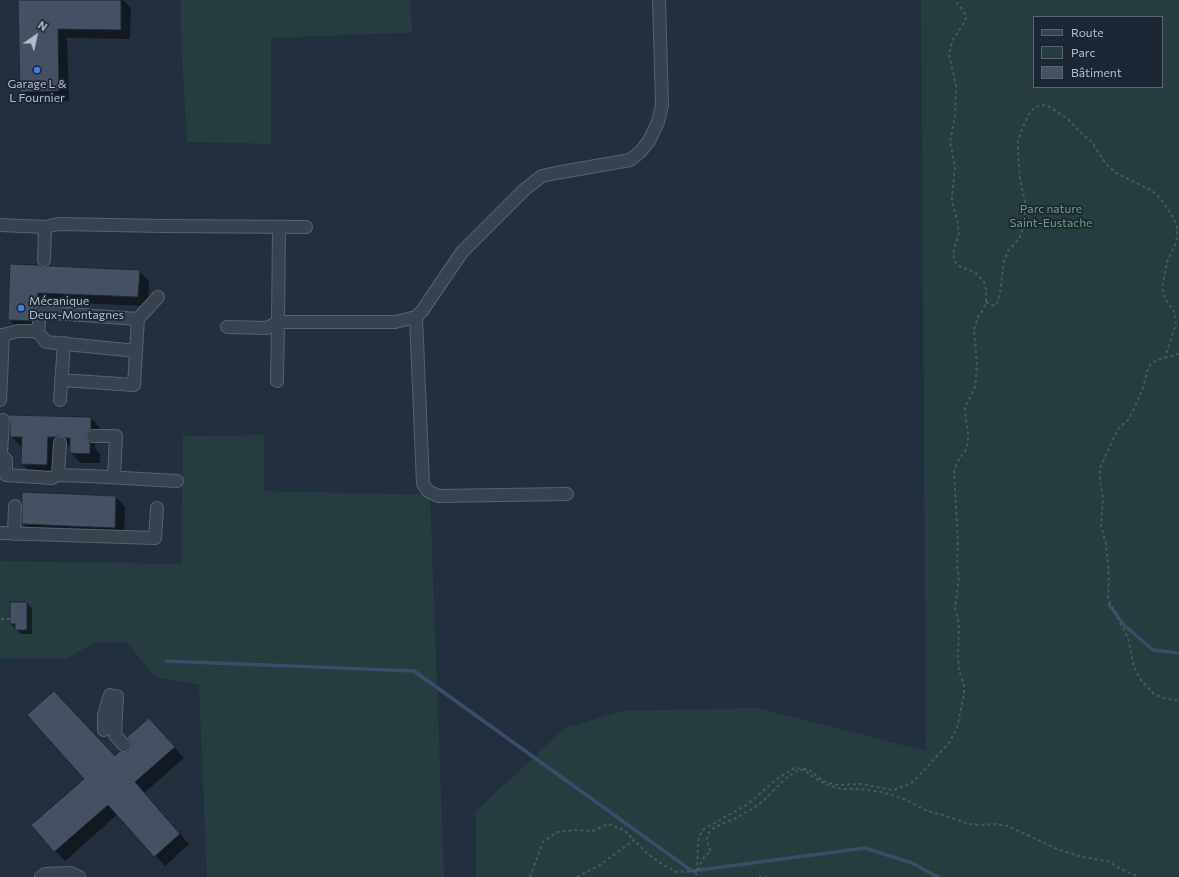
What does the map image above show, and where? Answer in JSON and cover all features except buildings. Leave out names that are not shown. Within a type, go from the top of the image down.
[{"type":"lane","points":[[227,327],[266,328],[278,322],[395,322],[416,317],[422,311],[462,252],[524,190],[542,176],[556,172],[630,160],[640,152],[649,141],[658,122],[662,105],[659,0]]},
{"type":"lane","points":[[0,225],[45,227],[58,224],[306,227]]},
{"type":"lane","points":[[44,260],[45,227]]},
{"type":"lane","points":[[277,381],[279,227]]},
{"type":"lane","points":[[62,380],[134,385],[138,319],[158,297]]},
{"type":"lane","points":[[38,332],[40,312],[138,319]]},
{"type":"lane","points":[[416,317],[423,484],[428,491],[438,496],[567,494]]},
{"type":"lane","points":[[0,400],[1,335],[30,330],[38,332],[46,342],[136,351]]},
{"type":"lane","points":[[60,400],[64,344]]},
{"type":"lane","points":[[3,420],[0,453],[6,460],[6,476],[52,478],[58,475],[177,481]]},
{"type":"lane","points":[[93,436],[116,436],[114,477]]},
{"type":"lane","points":[[58,475],[60,443]]},
{"type":"lane","points":[[14,534],[15,506]]},
{"type":"lane","points":[[0,533],[155,538],[157,508]]},
{"type":"lane","points":[[104,730],[104,715],[113,696],[115,736],[124,745]]},
{"type":"lane","points":[[41,877],[45,874],[61,875],[70,873],[79,877]]},
{"type":"path","points":[[698,877],[696,873],[698,842],[704,829],[748,804],[790,770],[795,768],[811,771],[829,784],[861,784],[893,790],[915,780],[949,743],[959,722],[964,694],[964,685],[958,664],[959,622],[956,608],[959,577],[957,565],[958,543],[954,471],[958,461],[965,451],[968,442],[965,408],[975,387],[978,364],[974,330],[978,317],[986,302],[986,289],[984,282],[976,273],[959,266],[953,258],[959,233],[952,198],[955,167],[950,142],[955,116],[956,85],[949,55],[952,41],[966,18],[964,12],[955,0]]},
{"type":"path","points":[[986,302],[994,306],[997,303],[1000,293],[1004,261],[1008,251],[1019,239],[1022,231],[1025,202],[1020,179],[1018,141],[1029,114],[1035,107],[1042,105],[1048,106],[1062,115],[1092,142],[1106,164],[1115,172],[1151,190],[1158,196],[1177,225],[1177,237],[1167,262],[1162,288],[1166,300],[1175,312],[1176,322],[1165,358]]},
{"type":"path","points":[[1179,354],[1153,362],[1148,368],[1143,388],[1133,411],[1129,419],[1119,428],[1116,433],[1100,468],[1100,481],[1103,499],[1101,526],[1106,544],[1110,580],[1108,598],[1110,604],[1128,638],[1134,667],[1146,686],[1154,694],[1179,701]]},
{"type":"path","points":[[1,619],[10,619]]},
{"type":"path","points":[[697,871],[704,858],[711,851],[708,847],[707,839],[711,830],[754,808],[791,774],[799,770],[804,770],[819,781],[833,787],[887,794],[904,799],[926,811],[944,815],[969,824],[994,824],[1008,826],[1056,849],[1087,859],[1107,861],[1138,877]]},
{"type":"path","points":[[530,877],[543,842],[557,832],[575,830],[593,831],[608,824],[624,830],[648,854],[663,865],[677,872],[697,871]]},
{"type":"path","points":[[578,877],[600,865],[634,840]]},
{"type":"path","points":[[759,877],[767,877]]},
{"type":"green space","points":[[181,0],[410,0],[412,33],[271,38],[271,144],[187,142],[181,37]]},
{"type":"green space","name":"Parc nature Saint-Eustache","points":[[921,0],[1179,0],[1179,877],[476,877],[476,811],[565,728],[623,711],[757,708],[926,751]]},
{"type":"green space","points":[[183,435],[264,435],[264,491],[430,495],[444,877],[207,877],[199,685],[155,677],[127,643],[95,642],[68,658],[0,659],[0,561],[181,564]]},
{"type":"waterway","points":[[1109,605],[1125,626],[1153,650],[1179,653]]},
{"type":"waterway","points":[[166,661],[414,671],[692,871],[865,848],[912,863],[938,877]]},
{"type":"place","name":"Garage L & L Fournier","points":[[37,70]]},
{"type":"place","name":"Mécanique Deux-Montagnes","points":[[21,308]]}]
